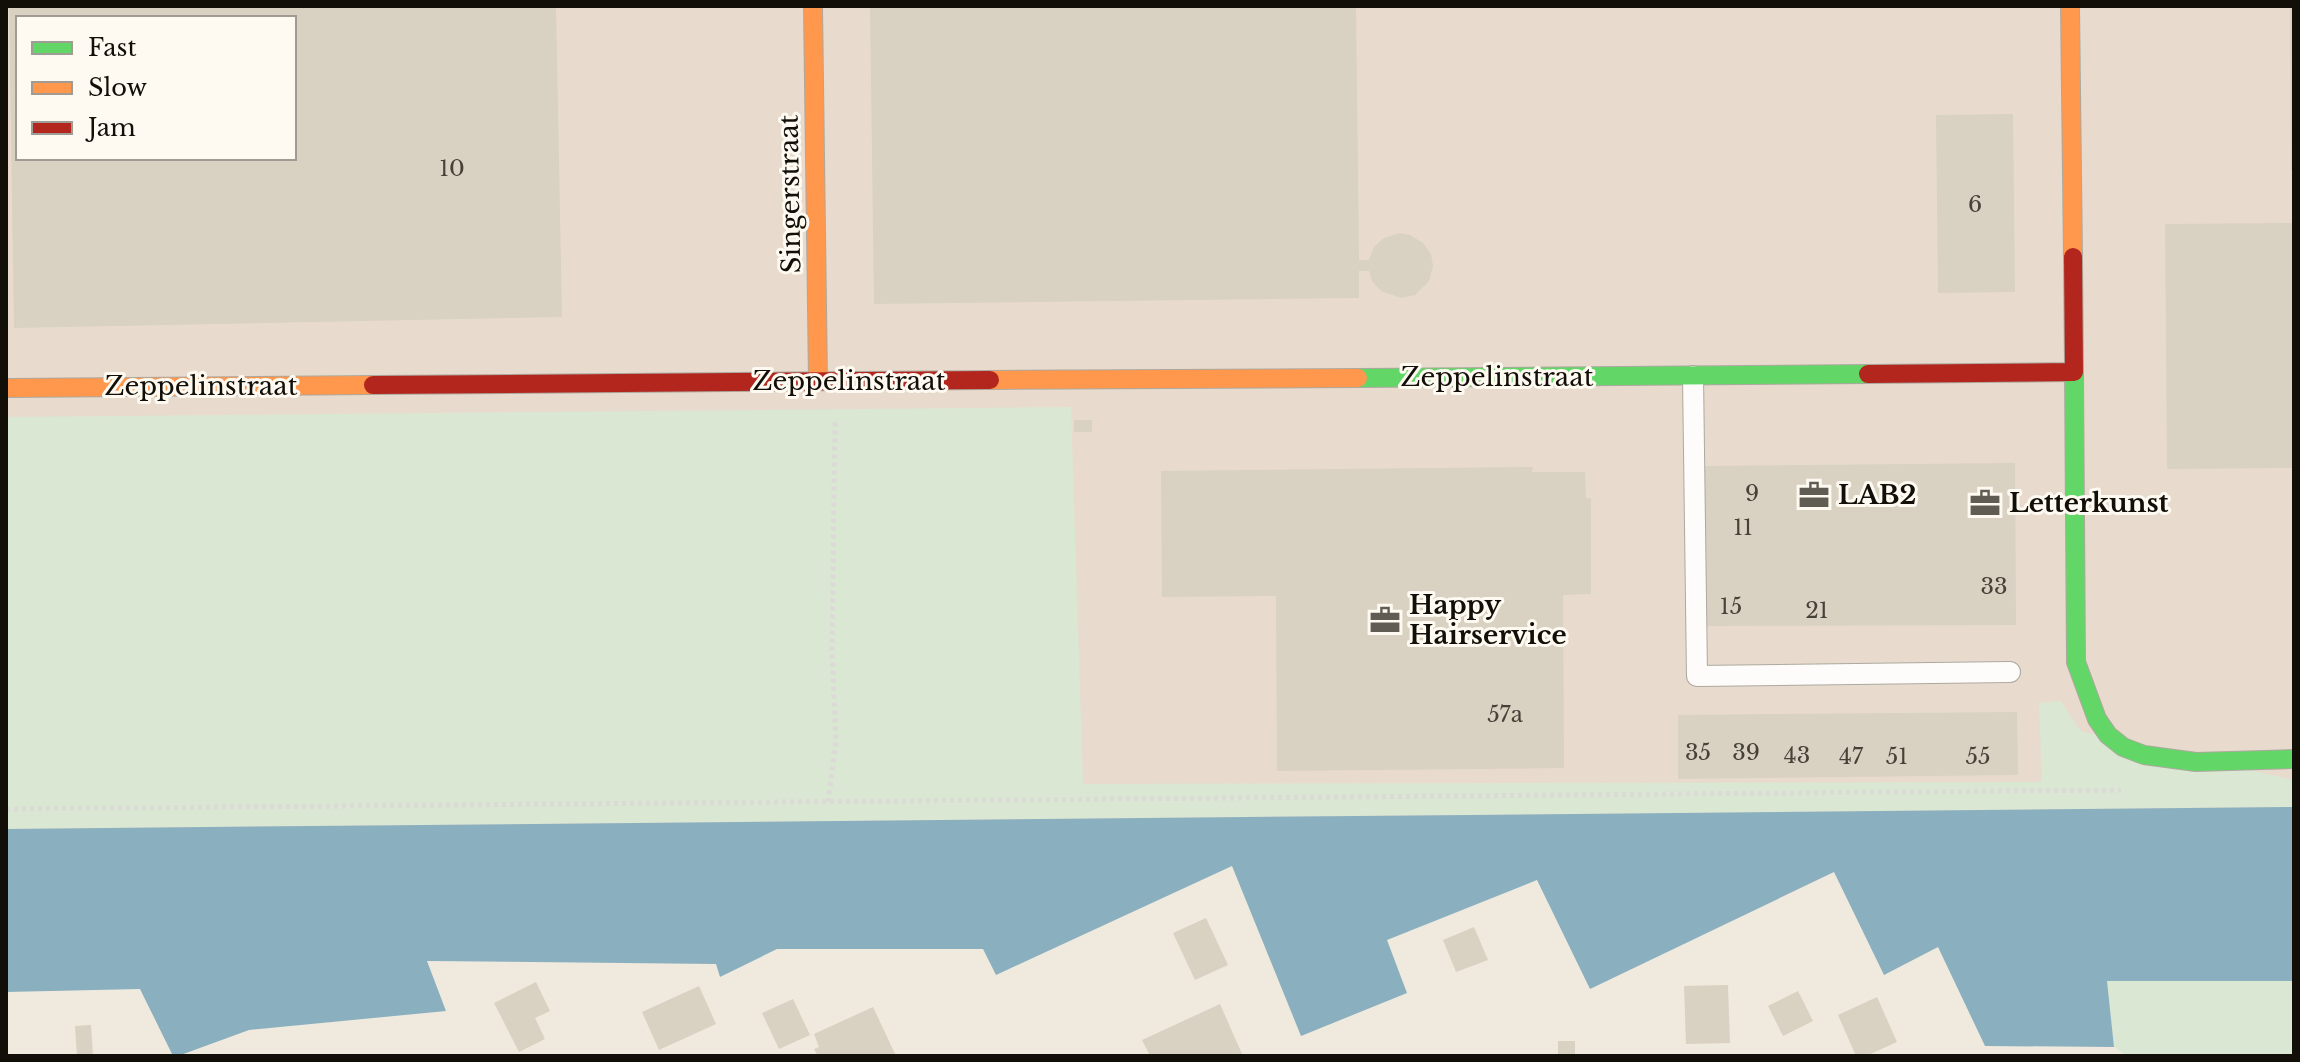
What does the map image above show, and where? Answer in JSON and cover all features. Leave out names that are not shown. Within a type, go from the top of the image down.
[{"type":"street","name":"Singerstraat","points":[[813,6],[818,381]]},
{"type":"street","points":[[2070,6],[2076,662],[2091,708],[2110,738],[2137,753],[2165,761],[2294,759]]},
{"type":"street","name":"Zeppelinstraat","points":[[6,388],[2074,372]]},
{"type":"lane","points":[[1693,376],[1697,676],[2010,672]]},
{"type":"path","points":[[818,381],[835,420],[832,650],[836,741],[828,802]]},
{"type":"path","points":[[6,809],[2129,790]]},
{"type":"shaded area","points":[[6,6],[2294,6],[2294,822],[6,854]]},
{"type":"green space","points":[[1071,407],[1083,784],[2042,782],[2039,703],[2061,701],[2080,731],[2294,780],[2294,807],[6,829],[6,417]]},
{"type":"green space","points":[[2107,981],[2294,981],[2294,1056],[2127,1056],[2114,1047]]},
{"type":"water","points":[[2294,807],[2294,981],[2107,981],[2114,1047],[1985,1046],[1938,947],[1884,975],[1834,872],[1590,989],[1537,880],[1387,940],[1407,993],[1301,1036],[1232,866],[996,975],[983,949],[777,949],[720,977],[716,964],[427,961],[446,1011],[249,1030],[178,1056],[173,1056],[140,989],[6,992],[6,829]]},
{"type":"building","points":[[9,6],[556,6],[562,317],[14,328]]},
{"type":"building","points":[[870,6],[1356,6],[1359,260],[1369,260],[1374,247],[1384,238],[1400,233],[1410,235],[1423,243],[1431,254],[1433,266],[1429,281],[1415,295],[1401,298],[1381,291],[1372,281],[1369,271],[1359,271],[1359,298],[874,304]]},
{"type":"building","points":[[2290,6],[2294,6],[2294,170],[2291,170]]},
{"type":"building","points":[[2013,114],[2015,292],[1938,293],[1936,115]]},
{"type":"building","points":[[2294,223],[2294,468],[2167,469],[2165,224]]},
{"type":"building","points":[[1074,420],[1092,420],[1092,432],[1074,432]]},
{"type":"building","points":[[2015,463],[2016,625],[1703,626],[1703,466]]},
{"type":"building","points":[[1533,467],[1532,472],[1585,472],[1586,498],[1591,498],[1591,594],[1563,595],[1564,768],[1277,771],[1276,596],[1162,597],[1161,471]]},
{"type":"building","points":[[2017,712],[2018,775],[1678,779],[1678,715]]},
{"type":"building","points":[[1206,918],[1228,965],[1195,980],[1173,933]]},
{"type":"building","points":[[1474,927],[1488,960],[1456,972],[1443,940]]},
{"type":"building","points":[[536,982],[550,1011],[535,1018],[545,1039],[519,1052],[494,1003]]},
{"type":"building","points":[[1728,985],[1730,1043],[1686,1044],[1684,986]]},
{"type":"building","points":[[699,986],[716,1024],[659,1050],[642,1012]]},
{"type":"building","points":[[1798,991],[1813,1021],[1783,1036],[1768,1006]]},
{"type":"building","points":[[1877,997],[1897,1042],[1866,1056],[1856,1056],[1838,1015]]},
{"type":"building","points":[[793,999],[810,1035],[779,1049],[762,1013]]},
{"type":"building","points":[[1220,1004],[1242,1054],[1150,1056],[1142,1040]]},
{"type":"building","points":[[873,1007],[896,1056],[818,1056],[814,1049],[819,1047],[814,1034]]},
{"type":"building","points":[[91,1025],[93,1056],[77,1056],[75,1026]]},
{"type":"building","points":[[1558,1041],[1575,1041],[1575,1056],[1558,1056]]},
{"type":"traffic: fast","points":[[2074,372],[2076,662],[2097,719],[2108,735],[2123,747],[2144,755],[2196,762],[2294,759]]},
{"type":"traffic: fast","points":[[1358,378],[1868,374]]},
{"type":"traffic: slow","points":[[813,6],[818,381]]},
{"type":"traffic: slow","points":[[2070,6],[2073,257]]},
{"type":"traffic: slow","points":[[990,380],[1358,378]]},
{"type":"traffic: slow","points":[[6,388],[373,385]]},
{"type":"traffic: jam","points":[[1868,374],[2074,372],[2073,257]]},
{"type":"traffic: jam","points":[[373,385],[990,380]]},
{"type":"place","name":"LAB2","points":[[1814,495]]},
{"type":"place","name":"Letterkunst","points":[[1985,503]]},
{"type":"place","name":"Happy Hairservice","points":[[1385,620]]}]
